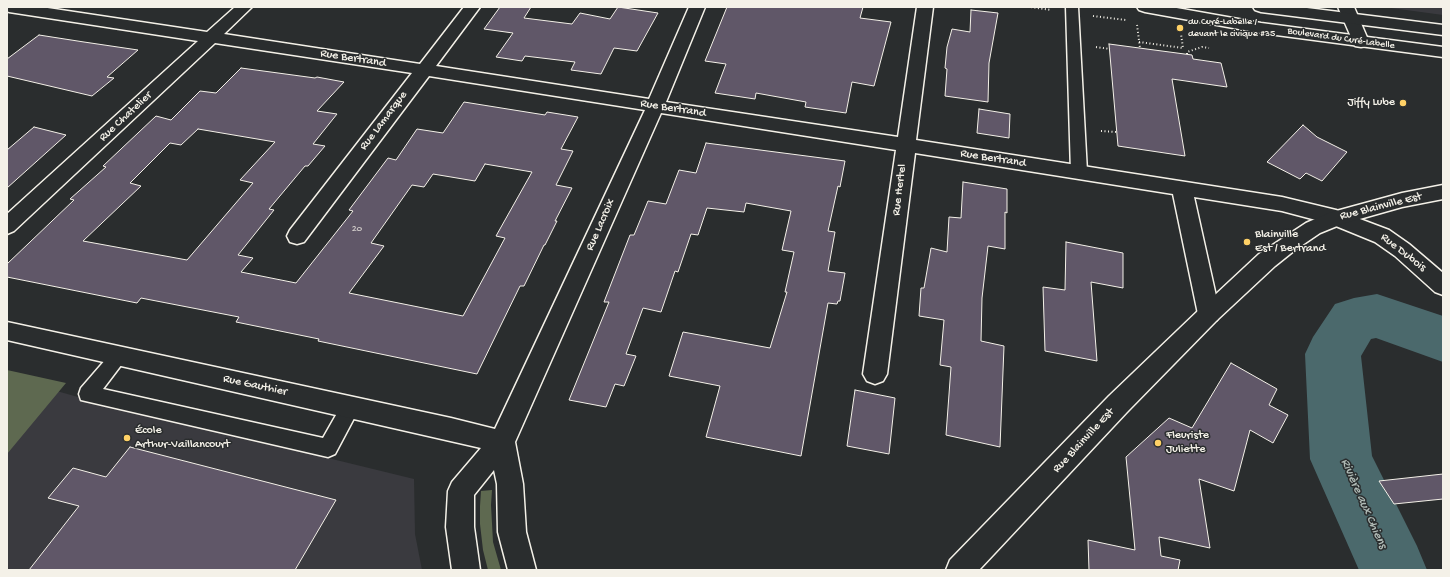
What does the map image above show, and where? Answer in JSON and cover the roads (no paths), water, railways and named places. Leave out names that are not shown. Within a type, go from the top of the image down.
[{"type":"street","name":"Rue Chatelier","points":[[7,226],[244,7]]},
{"type":"street","name":"Rue Lamarque","points":[[297,236],[472,7]]},
{"type":"street","name":"Rue Lacroix","points":[[466,570],[460,527],[461,491],[502,442],[655,106],[697,7]]},
{"type":"street","name":"Rue Hertel","points":[[875,374],[925,7]]},
{"type":"street","name":"Boulevard du Curé-Labelle","points":[[1145,7],[1261,28],[1443,52]]},
{"type":"street","name":"Boulevard du Curé-Labelle","points":[[1261,7],[1348,13],[1443,30]]},
{"type":"street","name":"Rue Bertrand","points":[[11,9],[423,70],[1182,188],[1282,204],[1336,218]]},
{"type":"street","points":[[1348,13],[1361,42]]},
{"type":"street","points":[[1182,188],[1209,314]]},
{"type":"street","name":"Rue Blainville Est","points":[[960,570],[1118,404],[1209,314],[1267,260],[1313,228],[1336,218],[1396,201],[1443,192]]},
{"type":"street","name":"Rue Dubois","points":[[1336,218],[1382,236],[1402,250],[1443,286]]},
{"type":"street","name":"Rue Gauthier","points":[[7,331],[452,429],[502,442]]},
{"type":"street","points":[[502,442],[510,484],[512,532],[522,570]]},
{"type":"lane","points":[[1072,7],[1079,172]]},
{"type":"lane","points":[[119,356],[88,394],[328,448],[352,407]]},
{"type":"waterway","name":"Rivière aux Chiens","points":[[1393,570],[1341,459],[1333,354],[1354,320],[1377,316],[1443,339]]},
{"type":"place","name":"du Curé-Labelle / devant le civique #35","points":[[1180,28]]},
{"type":"place","name":"Jiffy Lube","points":[[1403,103]]},
{"type":"place","name":"Blainville Est / Bertrand","points":[[1247,242]]},
{"type":"place","name":"École Arthur-Vaillancourt","points":[[127,438]]},
{"type":"place","name":"Fleuriste Juliette","points":[[1158,443]]}]
